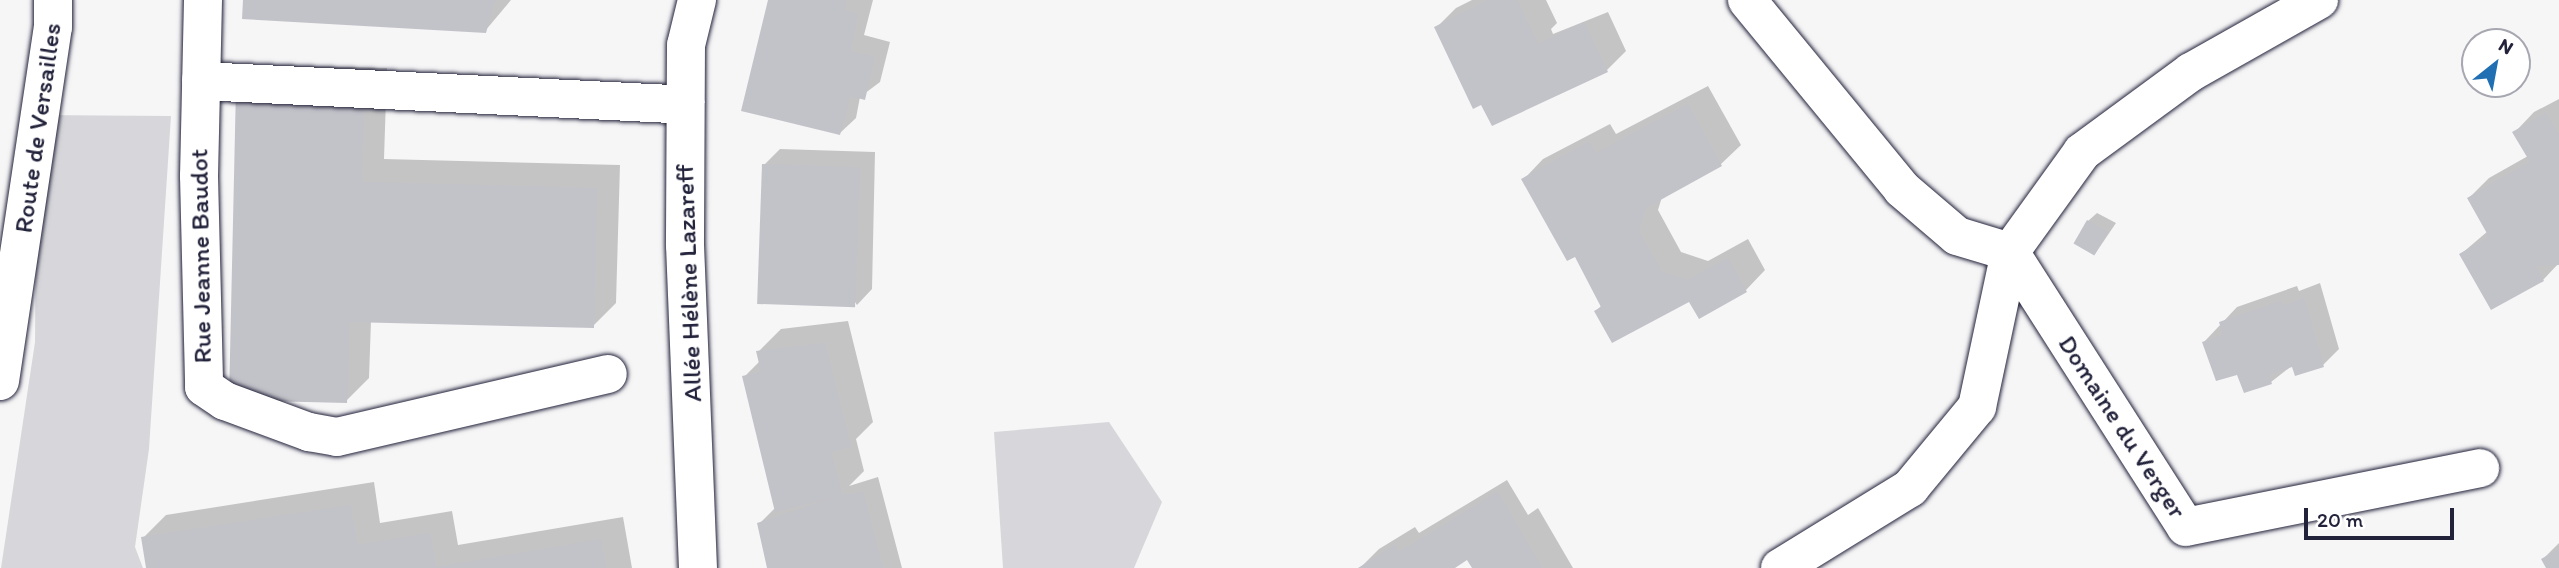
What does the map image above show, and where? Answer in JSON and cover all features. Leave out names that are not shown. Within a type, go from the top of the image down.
[{"type":"street","name":"Route de Versailles","points":[[0,381],[49,54],[53,0]]},
{"type":"street","name":"Rue Jeanne Baudot","points":[[203,0],[201,81],[204,387],[213,395],[309,432],[337,437],[608,374]]},
{"type":"street","name":"Allée Hélène Lazareff","points":[[697,0],[686,45],[685,245],[698,568]]},
{"type":"street","points":[[1747,0],[1902,189],[1957,236],[2010,253]]},
{"type":"street","points":[[1780,568],[1910,488],[1977,407],[2010,253],[2082,152],[2191,72],[2319,0]]},
{"type":"street","points":[[201,81],[685,105]]},
{"type":"street","name":"Domaine du Verger","points":[[2010,253],[2186,527],[2480,468]]},
{"type":"shaded area","points":[[37,115],[171,116],[149,449],[135,547],[143,568],[1,568],[35,342]]},
{"type":"shaded area","points":[[1109,422],[1162,502],[1134,568],[1003,568],[994,432]]},
{"type":"building","points":[[243,0],[495,0],[486,33],[242,19]]},
{"type":"building","points":[[768,0],[846,0],[844,10],[858,14],[850,51],[875,57],[865,100],[850,96],[840,135],[741,111]]},
{"type":"building","points":[[1489,0],[1517,0],[1538,44],[1584,22],[1608,72],[1492,126],[1481,105],[1473,109],[1434,27]]},
{"type":"building","points":[[236,87],[364,91],[362,182],[597,188],[594,328],[349,322],[347,403],[229,400]]},
{"type":"building","points":[[1688,104],[1722,166],[1646,208],[1639,231],[1662,272],[1687,280],[1728,258],[1747,292],[1699,319],[1689,302],[1612,343],[1594,311],[1601,307],[1575,257],[1567,261],[1521,179],[1589,142],[1596,153]]},
{"type":"building","points":[[2546,113],[2559,135],[2559,265],[2535,266],[2544,281],[2491,310],[2459,254],[2489,237],[2467,198],[2530,162],[2512,132]]},
{"type":"building","points":[[762,164],[860,167],[855,307],[757,304]]},
{"type":"building","points":[[2087,220],[2108,232],[2094,255],[2074,243]]},
{"type":"building","points":[[2304,298],[2324,367],[2295,376],[2292,367],[2269,375],[2272,384],[2244,393],[2237,375],[2216,381],[2202,342],[2223,335],[2219,322],[2281,301],[2283,306]]},
{"type":"building","points":[[825,343],[851,447],[831,452],[842,495],[863,492],[883,568],[767,568],[757,523],[836,497],[775,512],[742,376],[761,372],[756,351]]},
{"type":"building","points":[[1498,492],[1542,568],[1472,568],[1467,560],[1455,568],[1358,568],[1395,545],[1399,552]]},
{"type":"building","points":[[351,505],[357,545],[430,533],[436,568],[146,568],[141,537]]},
{"type":"building","points":[[601,539],[606,568],[437,568],[437,567]]},
{"type":"building","points":[[2559,549],[2559,568],[2546,568],[2541,559]]}]
